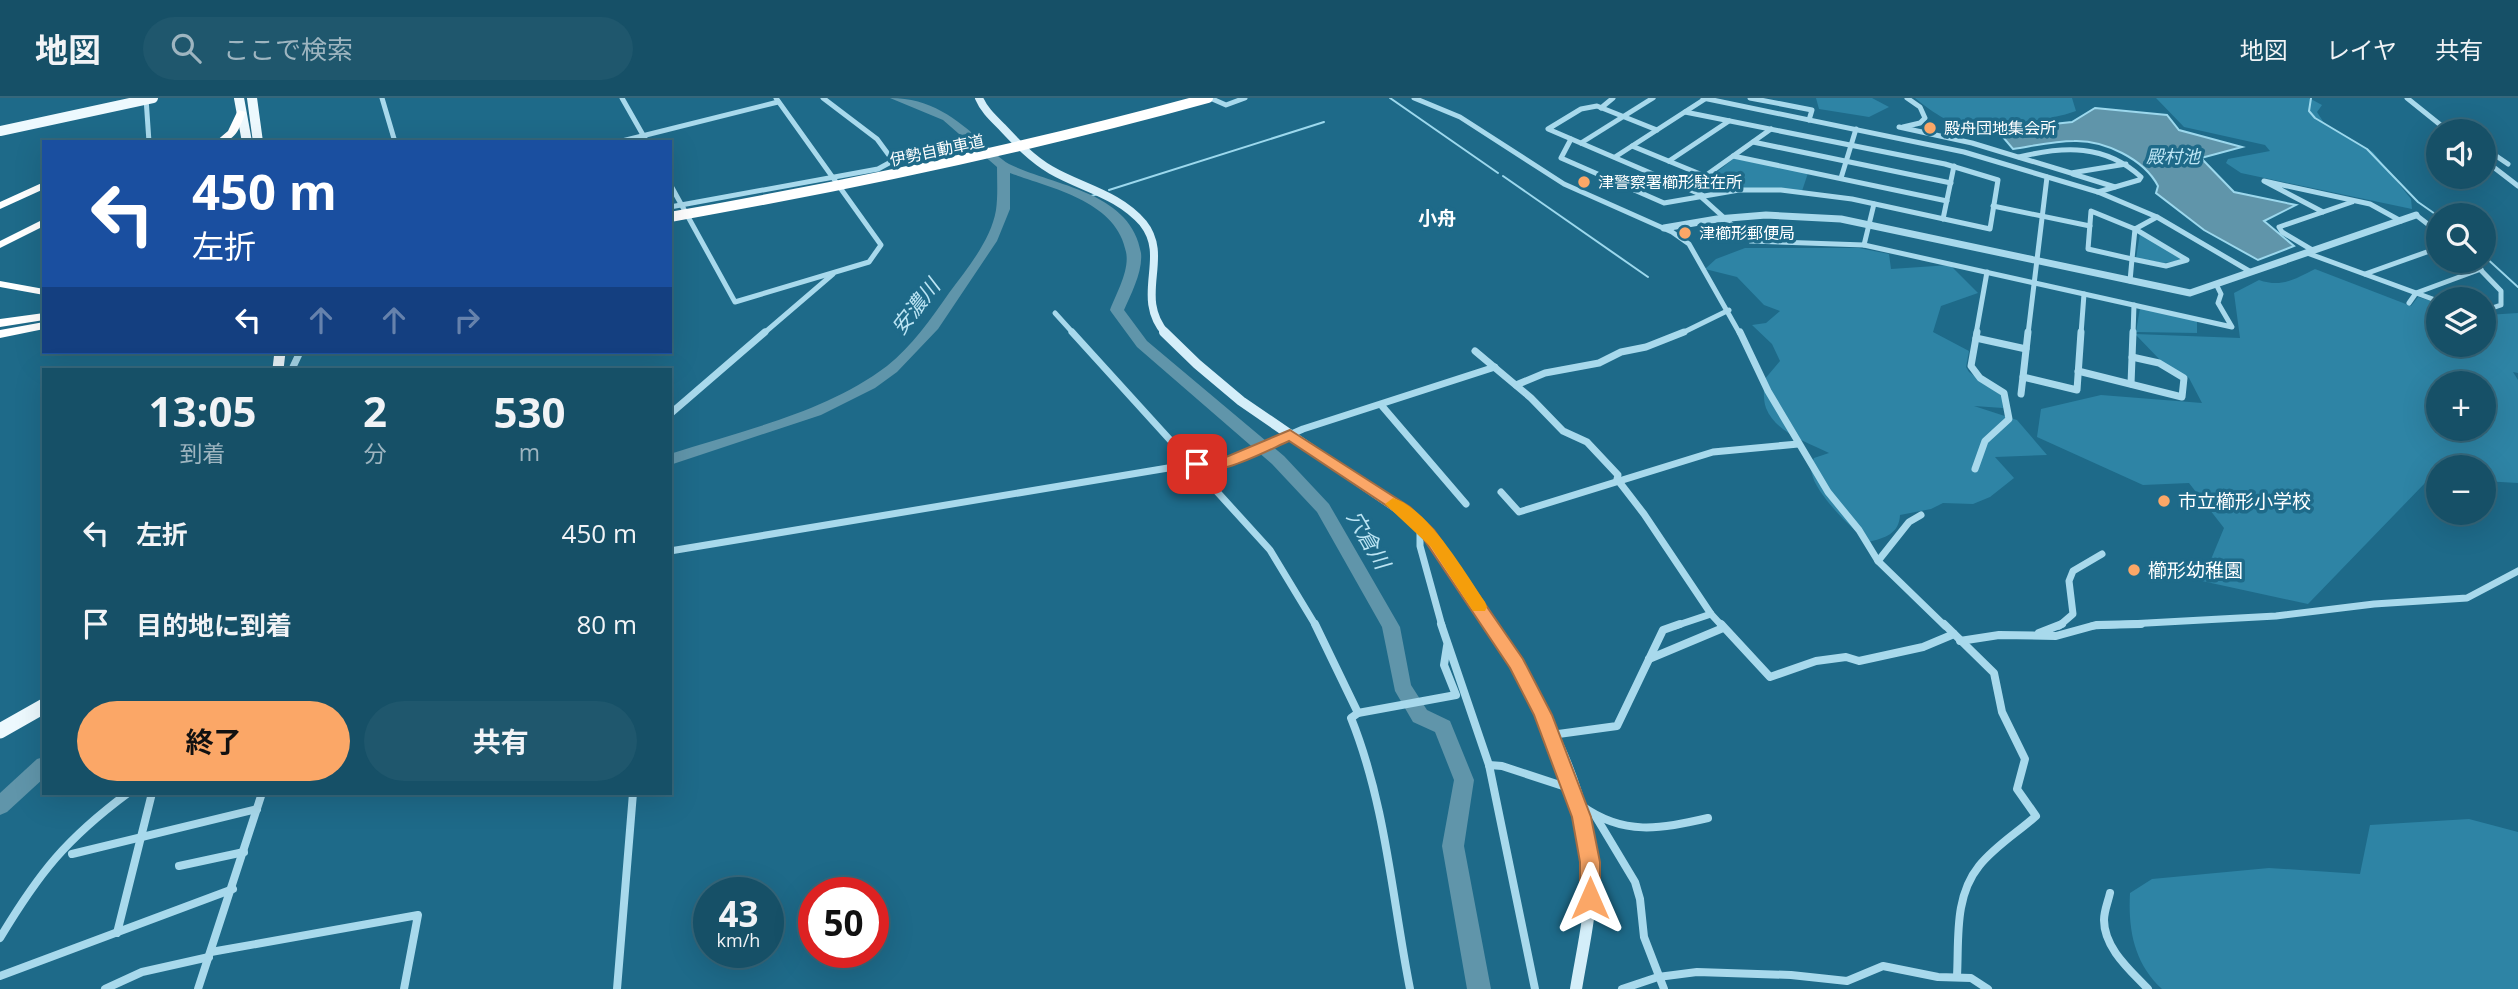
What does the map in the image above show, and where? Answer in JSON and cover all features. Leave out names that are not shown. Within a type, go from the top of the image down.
[{"type":"highway","name":"伊勢自動車道","points":[[672,209],[963,155],[1186,98]]},
{"type":"highway","name":"伊勢自動車道","points":[[672,217],[807,193],[979,158],[1209,98]]},
{"type":"highway","points":[[223,140],[232,134],[241,112]]},
{"type":"highway","points":[[0,206],[42,186]]},
{"type":"highway","points":[[0,237],[42,222]]},
{"type":"highway","points":[[0,245],[42,222]]},
{"type":"highway","points":[[0,284],[42,292]]},
{"type":"highway","points":[[0,323],[42,316]]},
{"type":"highway","points":[[0,332],[42,324]]},
{"type":"main road","points":[[239,98],[247,140]]},
{"type":"main road","points":[[252,98],[258,140]]},
{"type":"main road","points":[[979,98],[990,115],[1028,155],[1060,175],[1116,199],[1134,214],[1154,244],[1156,260],[1150,298],[1158,326],[1186,355],[1248,407],[1404,510],[1436,543],[1517,664],[1551,734],[1577,801],[1588,848],[1591,878],[1576,989]]},
{"type":"main road","points":[[0,131],[148,99]]},
{"type":"main road","points":[[0,731],[42,707]]},
{"type":"street","points":[[382,98],[394,140]]},
{"type":"street","points":[[622,98],[646,140]]},
{"type":"street","points":[[672,208],[833,178],[883,167],[889,163],[891,158],[877,139],[823,98]]},
{"type":"street","points":[[1209,98],[1226,105],[1245,98]]},
{"type":"street","points":[[1414,98],[1472,124],[1564,184],[1664,228],[1689,244],[1729,310],[1767,390],[1828,492],[1859,530],[1878,561],[1994,673],[2002,712],[2025,759],[2017,789],[2036,816],[1991,854],[1972,876],[1962,905],[1957,975]]},
{"type":"street","points":[[1601,108],[1613,98]]},
{"type":"street","points":[[1581,143],[1653,98]]},
{"type":"street","points":[[1738,106],[1742,98]]},
{"type":"street","points":[[1750,98],[1812,110],[1809,120]]},
{"type":"street","points":[[1899,127],[1920,122],[1925,118],[1920,107],[1907,98]]},
{"type":"street","points":[[2407,98],[2433,119]]},
{"type":"street","points":[[148,99],[149,140]]},
{"type":"street","points":[[1615,157],[1704,99],[1964,152],[2098,192],[2157,217],[2251,272]]},
{"type":"street","points":[[625,140],[777,100],[881,248],[869,262],[735,302],[672,188]]},
{"type":"street","points":[[1657,130],[1601,108],[1581,109],[1548,129],[1702,195],[1750,241],[1864,245],[2232,327],[2218,303],[2221,294],[2216,284]]},
{"type":"street","points":[[1571,139],[1561,158],[1664,203],[1739,190],[1788,191],[1874,204],[1990,229],[1997,180],[1954,166],[1685,112]]},
{"type":"street","points":[[1669,161],[1728,121]]},
{"type":"street","points":[[1896,137],[1899,127]]},
{"type":"street","points":[[1899,127],[1958,139],[2116,187]]},
{"type":"street","points":[[1705,176],[1771,129]]},
{"type":"street","points":[[1841,178],[1856,129]]},
{"type":"street","points":[[1753,142],[1951,183]]},
{"type":"street","points":[[1632,146],[1739,190]]},
{"type":"street","points":[[2019,157],[2056,149],[2085,148],[2106,152],[2140,175],[2140,178],[2098,192]]},
{"type":"street","points":[[1733,156],[1947,201]]},
{"type":"street","points":[[2496,156],[2508,164]]},
{"type":"street","points":[[2030,161],[2047,177]]},
{"type":"street","points":[[2071,173],[2126,164]]},
{"type":"street","points":[[1943,219],[1954,166]]},
{"type":"street","points":[[2496,169],[2518,186]]},
{"type":"street","points":[[2021,394],[2047,177]]},
{"type":"street","points":[[2323,212],[2264,181],[2370,204],[2401,220]]},
{"type":"street","points":[[2354,201],[2279,227],[2311,252],[2426,297]]},
{"type":"street","points":[[1864,245],[1874,204]]},
{"type":"street","points":[[1993,206],[2090,226]]},
{"type":"street","points":[[2091,211],[2135,229],[2187,260],[2166,266],[2088,249],[2091,211]]},
{"type":"street","points":[[1664,228],[1723,216],[1792,213],[1869,224],[2190,293],[2416,215],[2426,223]]},
{"type":"street","points":[[2135,229],[2157,217]]},
{"type":"street","points":[[2130,281],[2135,229]]},
{"type":"street","points":[[2365,274],[2426,252]]},
{"type":"street","points":[[672,412],[836,272]]},
{"type":"street","points":[[1976,469],[1985,441],[2009,419],[2004,393],[1972,369],[1987,272]]},
{"type":"street","points":[[2409,303],[2416,293],[2470,273]]},
{"type":"street","points":[[2485,273],[2499,287],[2502,303],[2496,308]]},
{"type":"street","points":[[2022,377],[2077,390],[2084,294]]},
{"type":"street","points":[[2131,384],[2134,305]]},
{"type":"street","points":[[1516,385],[1545,373],[1599,363],[1621,352],[1646,347],[1700,326],[1729,310]]},
{"type":"street","points":[[1055,313],[1270,550],[1309,611],[1361,712]]},
{"type":"street","points":[[1976,338],[2026,349]]},
{"type":"street","points":[[1475,351],[1516,385],[1563,431],[1587,442],[1618,475],[1617,479],[1644,514],[1711,614],[1770,677],[1816,661],[1839,657],[1859,661],[1957,638],[2065,635],[2096,625],[2168,624],[2467,598],[2518,571]]},
{"type":"street","points":[[2078,372],[2182,397],[2184,378],[2159,363],[2132,357]]},
{"type":"street","points":[[672,551],[1192,464],[1220,465],[1279,442],[1290,435],[1495,367]]},
{"type":"street","points":[[1382,406],[1466,504]]},
{"type":"street","points":[[1502,492],[1519,512],[1569,498],[1617,479],[1713,452],[1798,444]]},
{"type":"street","points":[[1878,561],[1909,522],[1921,515]]},
{"type":"street","points":[[1420,525],[1420,545],[1447,646],[1489,765],[1535,989]]},
{"type":"street","points":[[2031,635],[2062,626],[2069,620],[2074,610],[2072,575],[2076,568],[2102,554]]},
{"type":"street","points":[[1551,734],[1617,726],[1663,630],[1711,614]]},
{"type":"street","points":[[1649,659],[1723,628]]},
{"type":"street","points":[[1410,989],[1373,786],[1351,718],[1361,712],[1456,695],[1443,664],[1447,646]]},
{"type":"street","points":[[1489,765],[1502,766],[1573,789]]},
{"type":"street","points":[[0,938],[48,864],[87,826],[126,795]]},
{"type":"street","points":[[117,933],[152,795]]},
{"type":"street","points":[[198,989],[233,889],[261,795]]},
{"type":"street","points":[[617,989],[633,795]]},
{"type":"street","points":[[1577,801],[1596,817],[1612,825],[1634,830],[1708,818]]},
{"type":"street","points":[[72,854],[257,809]]},
{"type":"street","points":[[1596,817],[1635,882],[1640,899],[1644,937],[1664,989]]},
{"type":"street","points":[[179,866],[244,852]]},
{"type":"street","points":[[0,976],[233,889]]},
{"type":"street","points":[[2110,893],[2104,918],[2106,933],[2123,961],[2148,989]]},
{"type":"street","points":[[106,989],[142,972],[210,954],[418,915],[404,989]]},
{"type":"street","points":[[1622,989],[1658,977],[1720,972],[1847,981],[1883,966],[1938,977],[1957,975],[1971,978],[1988,989]]},
{"type":"shaded area","points":[[1816,98],[1872,98],[1889,107],[1869,117],[1819,109]]},
{"type":"shaded area","points":[[1915,98],[2072,98],[2076,111],[2039,120],[1974,127],[1952,122]]},
{"type":"shaded area","points":[[2156,98],[2309,98],[2322,105],[2317,112],[2324,123],[2373,152],[2411,199],[2412,209],[2241,173],[2226,163],[2228,159],[2270,151],[2265,145],[2184,127]]},
{"type":"shaded area","points":[[1733,159],[1808,173],[1802,191],[1739,188],[1711,177]]},
{"type":"shaded area","points":[[2140,234],[2181,260],[2164,263],[2136,258]]},
{"type":"shaded area","points":[[1745,248],[1859,248],[1889,254],[1891,269],[1950,265],[1978,293],[1941,306],[1933,332],[1969,351],[1966,367],[1969,372],[2002,396],[2003,408],[1974,406],[2017,420],[2047,455],[1995,457],[2014,478],[1990,497],[1973,504],[1943,503],[1931,509],[1900,515],[1894,531],[1868,542],[1835,511],[1815,482],[1811,470],[1814,458],[1829,453],[1785,430],[1777,424],[1766,408],[1764,380],[1780,361],[1772,344],[1752,325],[1766,323],[1780,311],[1764,305],[1737,277],[1705,269],[1716,259]]},
{"type":"shaded area","points":[[2315,269],[2411,306],[2418,297],[2426,299],[2426,357],[2496,357],[2496,314],[2518,313],[2518,373],[2513,372],[2518,380],[2518,483],[2496,482],[2496,455],[2426,455],[2426,483],[2308,604],[2202,581],[2224,528],[2189,483],[2143,485],[2037,437],[2041,409],[2101,395],[2202,403],[2189,378],[2162,362],[2135,334],[2240,338],[2234,293],[2259,280],[2282,283]]},
{"type":"shaded area","points":[[2140,308],[2197,321],[2197,333],[2136,332]]},
{"type":"shaded area","points":[[2469,819],[2518,832],[2518,989],[2162,989],[2139,957],[2130,920],[2130,893],[2152,879],[2269,868],[2360,874],[2370,825]]},
{"type":"water","name":"殿村池","points":[[2095,108],[2167,115],[2179,130],[2242,147],[2201,158],[2234,192],[2296,205],[2264,221],[2294,246],[2258,260],[2204,230],[2156,193],[2158,186],[2152,176],[2122,153],[2098,144],[2074,141],[2013,149],[1997,130],[2072,122]]},
{"type":"waterway","name":"安濃川","points":[[896,98],[947,117],[1003,166]]},
{"type":"waterway","points":[[1390,98],[1498,173]]},
{"type":"waterway","points":[[2311,98],[2309,111],[2315,118],[2367,149],[2426,208]]},
{"type":"waterway","points":[[1109,190],[1324,122]]},
{"type":"waterway","name":"安濃川","points":[[672,459],[815,412],[844,399],[892,369],[918,344],[940,316],[990,241],[1003,209],[1003,166]]},
{"type":"waterway","name":"穴倉川","points":[[1003,166],[1088,197],[1122,224],[1134,254],[1129,280],[1117,310],[1142,344],[1278,460],[1323,508],[1391,627],[1402,686],[1420,716],[1443,727],[1464,780],[1453,846],[1479,989]]},
{"type":"waterway","points":[[1503,176],[1648,277]]},
{"type":"waterway","points":[[1088,197],[1098,194]]},
{"type":"waterway","points":[[2496,267],[2518,287]]},
{"type":"waterway","name":"安濃川","points":[[0,806],[42,767]]},
{"type":"slow traffic","points":[[1393,504],[1404,510],[1436,543],[1479,607]]},
{"type":"place","name":"殿舟団地集会所","points":[[1930,128]]},
{"type":"place","name":"津警察署櫛形駐在所","points":[[1584,182]]},
{"type":"place","name":"津櫛形郵便局","points":[[1685,233]]},
{"type":"place","name":"市立櫛形小学校","points":[[2164,501]]},
{"type":"place","name":"櫛形幼稚園","points":[[2134,570]]},
{"type":"district","name":"小舟","points":[[1437,218]]},
{"type":"route","points":[[1197,464],[1220,465],[1279,442],[1290,435],[1404,510],[1420,525],[1436,543],[1517,664],[1543,715],[1573,789],[1581,817],[1590,862],[1590,898]]}]
